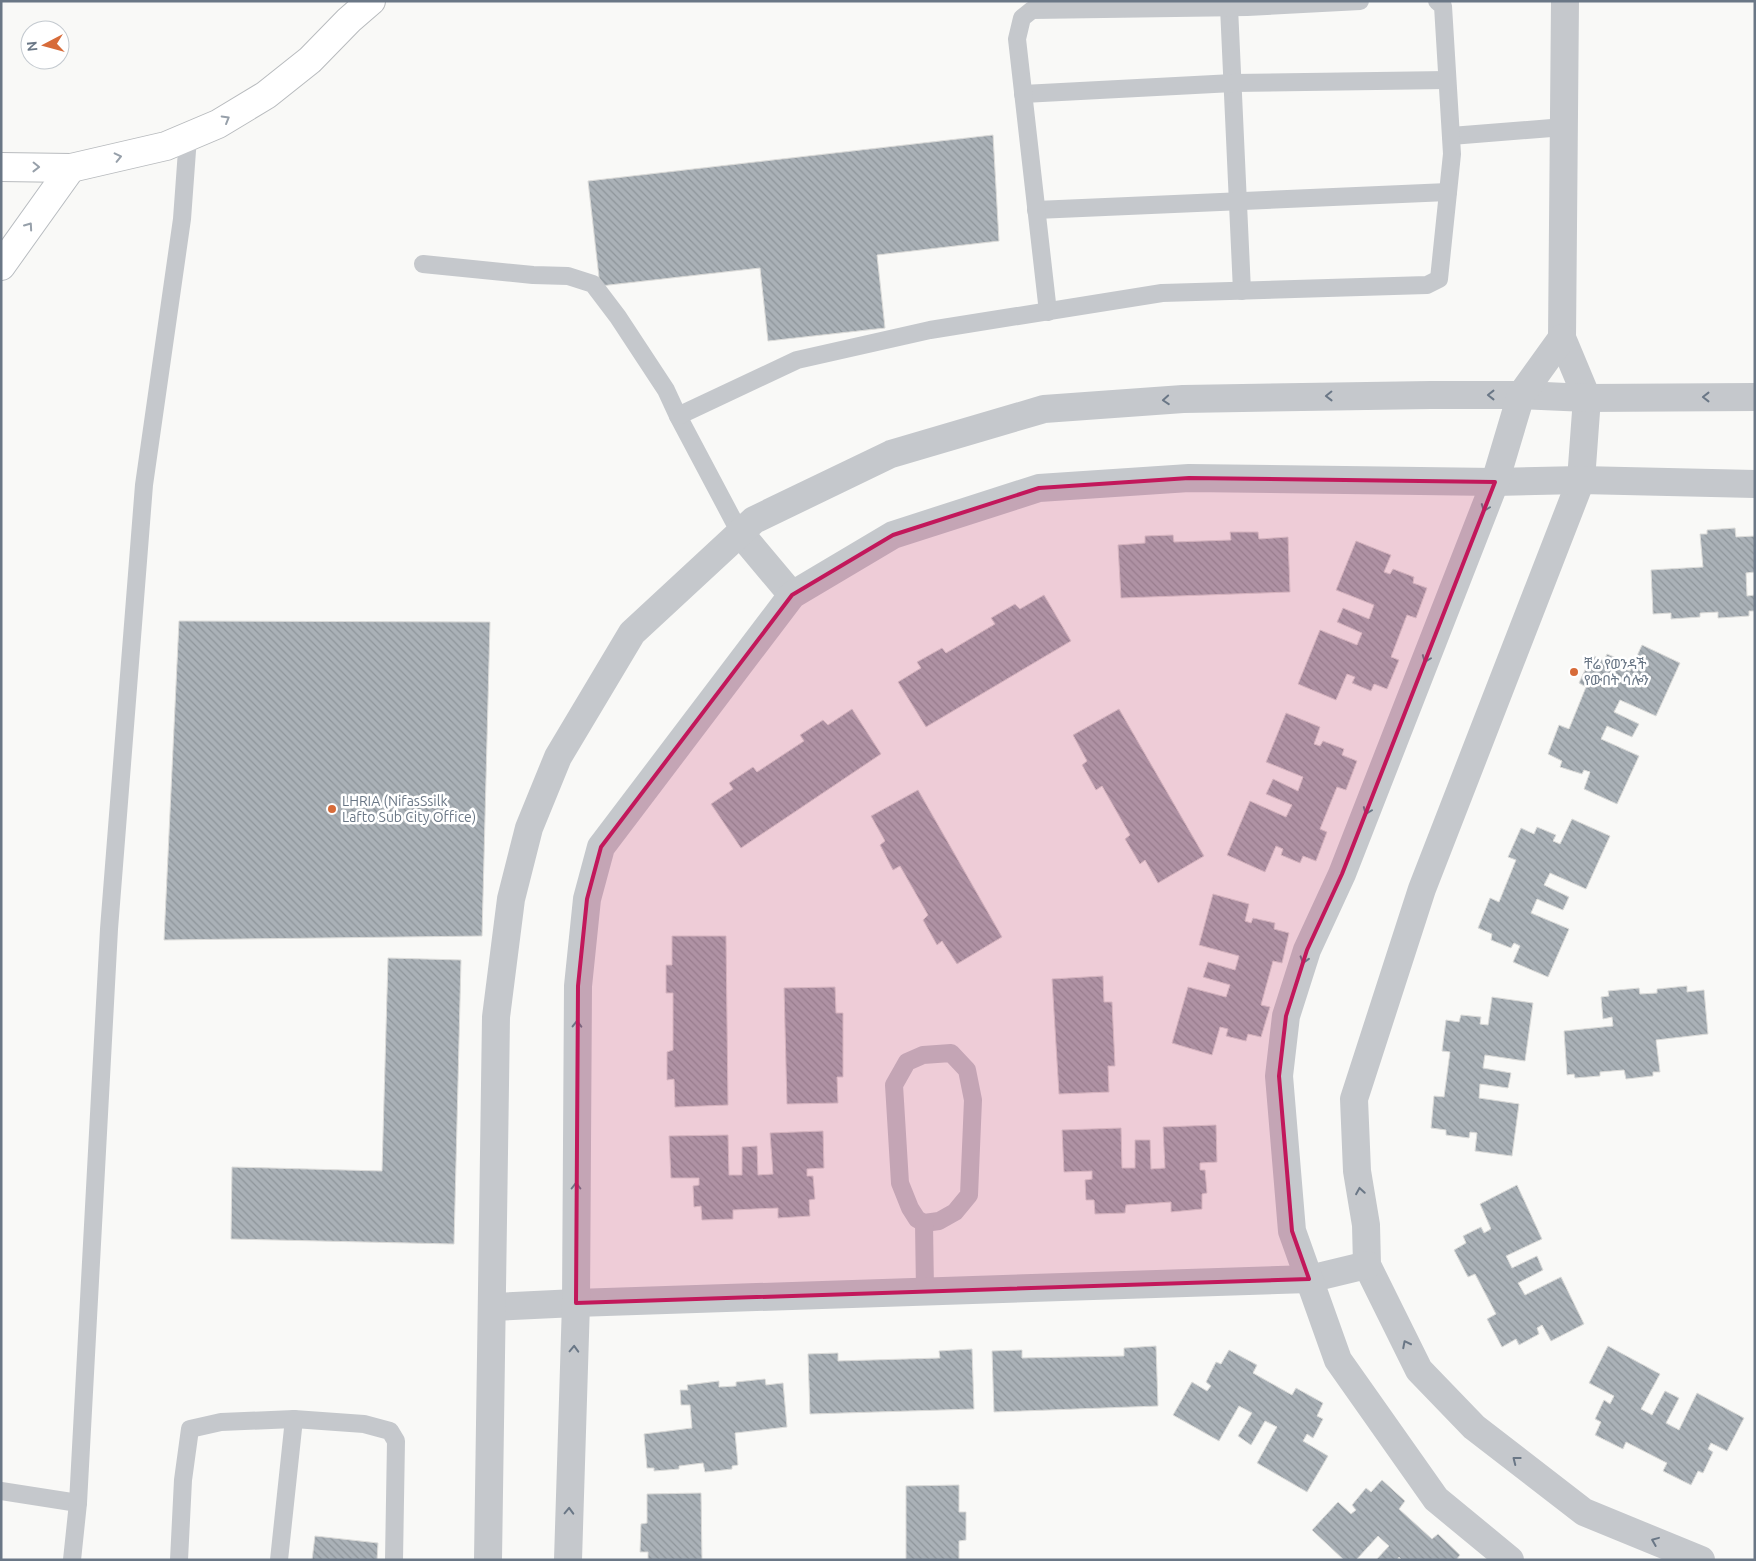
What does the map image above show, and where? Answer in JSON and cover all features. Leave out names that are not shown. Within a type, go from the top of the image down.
[{"type":"main road","points":[[1,167],[71,168],[166,146],[218,124],[266,95],[310,60],[355,10],[371,1]]},
{"type":"main road","points":[[1,266],[71,168]]},
{"type":"street","points":[[1565,1],[1562,338],[1587,398],[1581,480],[1422,889],[1354,1099],[1357,1171],[1366,1225],[1367,1265],[1419,1370],[1474,1427],[1584,1512],[1700,1560]]},
{"type":"street","points":[[1510,1560],[1436,1499],[1338,1360],[1292,1231],[1278,1076],[1286,1016],[1307,950],[1342,874],[1495,482],[1521,395],[1562,338]]},
{"type":"street","points":[[488,1560],[496,1017],[511,899],[529,828],[558,757],[632,633],[754,520],[891,454],[1044,410],[1183,399],[1521,395],[1587,398],[1755,397]]},
{"type":"street","points":[[568,1560],[576,1303],[578,986],[587,899],[601,847],[792,595],[893,535],[1039,488],[1189,478],[1495,482],[1581,480],[1755,484]]},
{"type":"street","points":[[740,533],[792,595]]},
{"type":"street","points":[[493,1307],[1309,1279],[1367,1265]]},
{"type":"lane","points":[[1048,312],[1017,39],[1022,18],[1032,10],[1229,7],[1360,1]]},
{"type":"lane","points":[[678,416],[797,360],[930,330],[1162,293],[1427,285],[1439,279],[1452,154],[1443,6],[1437,1]]},
{"type":"lane","points":[[1229,7],[1242,291]]},
{"type":"lane","points":[[1023,94],[1233,83],[1447,80]]},
{"type":"lane","points":[[1451,136],[1564,127]]},
{"type":"lane","points":[[72,1560],[78,1503],[109,929],[144,484],[182,219],[188,137]]},
{"type":"lane","points":[[1036,210],[1448,192]]},
{"type":"lane","points":[[423,264],[533,275],[568,276],[593,284],[618,317],[666,390],[740,533]]},
{"type":"lane","points":[[952,1053],[967,1070],[973,1100],[969,1195],[955,1212],[939,1221],[924,1223],[916,1219],[900,1183],[894,1085],[907,1062],[923,1056],[952,1053]]},
{"type":"lane","points":[[924,1223],[925,1291]]},
{"type":"lane","points":[[179,1560],[183,1480],[190,1430],[221,1422],[294,1419],[364,1424],[390,1431],[396,1441],[394,1560]]},
{"type":"lane","points":[[279,1560],[294,1419]]},
{"type":"lane","points":[[1,1491],[78,1503]]},
{"type":"highlighted area","points":[[1189,478],[1495,482],[1342,874],[1307,950],[1286,1016],[1279,1076],[1292,1231],[1309,1279],[576,1303],[578,986],[587,899],[601,847],[792,595],[893,535],[1039,488]]},
{"type":"building","points":[[993,135],[999,241],[877,255],[885,328],[768,341],[760,268],[600,286],[588,181]]},
{"type":"building","points":[[1735,528],[1736,537],[1755,536],[1755,572],[1746,573],[1747,596],[1755,595],[1755,611],[1749,611],[1749,616],[1718,618],[1718,612],[1700,613],[1700,617],[1671,619],[1671,613],[1653,614],[1651,570],[1703,567],[1700,534],[1707,534],[1707,530]]},
{"type":"building","points":[[1230,532],[1258,532],[1259,539],[1288,537],[1290,592],[1121,598],[1118,545],[1145,543],[1145,536],[1173,535],[1174,542],[1231,540]]},
{"type":"building","points":[[1356,541],[1391,555],[1384,572],[1390,574],[1393,569],[1414,577],[1413,583],[1427,588],[1416,618],[1407,615],[1391,657],[1399,660],[1387,689],[1374,684],[1371,691],[1352,683],[1355,677],[1347,674],[1336,700],[1298,684],[1320,630],[1357,645],[1362,633],[1337,622],[1343,608],[1369,619],[1374,605],[1336,590]]},
{"type":"building","points":[[1044,595],[1071,641],[926,727],[898,682],[921,668],[917,662],[942,648],[946,653],[995,624],[991,618],[1015,604],[1020,609]]},
{"type":"building","points":[[179,621],[490,622],[482,936],[164,940]]},
{"type":"building","points":[[1642,645],[1680,663],[1656,716],[1620,700],[1614,712],[1639,724],[1632,737],[1607,726],[1601,739],[1639,756],[1617,804],[1584,789],[1590,772],[1584,770],[1582,774],[1560,767],[1562,761],[1548,754],[1559,725],[1569,729],[1586,687],[1579,683],[1592,655],[1604,661],[1607,654],[1626,662],[1623,668],[1630,671]]},
{"type":"building","points":[[852,709],[881,754],[741,848],[711,804],[733,789],[729,783],[753,767],[757,772],[804,741],[800,735],[823,720],[828,725]]},
{"type":"building","points":[[1119,709],[1204,856],[1158,883],[1145,860],[1140,864],[1125,839],[1130,835],[1102,786],[1096,790],[1082,765],[1087,761],[1073,735]]},
{"type":"building","points":[[1286,713],[1320,727],[1314,744],[1320,746],[1323,741],[1344,749],[1342,755],[1357,761],[1346,790],[1337,787],[1320,829],[1327,832],[1316,861],[1303,856],[1300,863],[1281,855],[1283,849],[1276,846],[1265,872],[1227,855],[1250,801],[1286,817],[1292,805],[1266,794],[1273,779],[1298,791],[1303,777],[1266,762]]},
{"type":"building","points":[[918,790],[1002,937],[957,964],[942,941],[937,945],[923,920],[928,915],[900,866],[893,870],[880,845],[885,841],[871,816]]},
{"type":"building","points":[[1572,819],[1610,836],[1586,889],[1550,873],[1544,885],[1569,897],[1563,910],[1537,899],[1531,913],[1569,929],[1548,977],[1513,962],[1520,946],[1514,943],[1511,948],[1491,940],[1492,934],[1478,928],[1490,898],[1499,902],[1516,860],[1508,857],[1521,828],[1534,834],[1537,827],[1556,835],[1553,841],[1560,844]]},
{"type":"building","points":[[1213,894],[1249,904],[1245,921],[1251,923],[1253,918],[1275,923],[1274,929],[1289,933],[1282,963],[1273,961],[1261,1005],[1270,1007],[1261,1037],[1248,1034],[1246,1041],[1226,1036],[1228,1029],[1220,1027],[1212,1055],[1172,1043],[1188,987],[1226,997],[1230,985],[1203,977],[1208,962],[1235,970],[1239,956],[1199,945]]},
{"type":"building","points":[[672,936],[726,936],[728,1105],[675,1107],[674,1079],[667,1080],[667,1052],[673,1050],[673,993],[666,993],[666,965],[672,965]]},
{"type":"building","points":[[388,958],[461,960],[454,1244],[231,1239],[232,1167],[382,1171]]},
{"type":"building","points":[[1103,976],[1104,1002],[1112,1002],[1115,1066],[1108,1066],[1109,1092],[1059,1094],[1052,979]]},
{"type":"building","points":[[1687,986],[1687,992],[1704,990],[1708,1034],[1656,1040],[1660,1072],[1653,1072],[1653,1076],[1626,1079],[1624,1070],[1600,1072],[1600,1076],[1575,1078],[1574,1074],[1567,1075],[1564,1031],[1613,1026],[1612,1017],[1603,1019],[1601,997],[1609,996],[1608,991],[1639,988],[1640,994],[1657,993],[1657,989]]},
{"type":"building","points":[[835,987],[836,1013],[843,1013],[843,1077],[837,1077],[838,1103],[787,1104],[784,988]]},
{"type":"building","points":[[1492,997],[1533,1003],[1525,1061],[1485,1055],[1483,1068],[1511,1073],[1508,1088],[1480,1084],[1479,1098],[1519,1104],[1512,1156],[1475,1151],[1477,1133],[1470,1132],[1469,1138],[1446,1135],[1446,1130],[1431,1128],[1434,1096],[1444,1097],[1450,1052],[1442,1051],[1446,1020],[1459,1022],[1461,1015],[1481,1017],[1480,1024],[1488,1025]]},
{"type":"building","points":[[1216,1125],[1217,1162],[1200,1163],[1200,1170],[1205,1170],[1207,1193],[1202,1194],[1202,1209],[1171,1212],[1171,1202],[1126,1205],[1125,1213],[1095,1214],[1094,1200],[1086,1200],[1085,1180],[1092,1179],[1092,1171],[1064,1172],[1062,1130],[1121,1128],[1122,1168],[1135,1168],[1135,1140],[1150,1140],[1151,1169],[1165,1168],[1163,1127]]},
{"type":"building","points":[[823,1131],[824,1168],[807,1169],[807,1176],[813,1176],[815,1199],[809,1200],[810,1216],[778,1218],[778,1208],[733,1210],[733,1219],[702,1220],[701,1206],[694,1207],[693,1186],[699,1185],[699,1178],[671,1178],[669,1136],[728,1135],[729,1175],[742,1175],[742,1147],[757,1146],[758,1175],[773,1174],[770,1133]]},
{"type":"building","points":[[1517,1185],[1542,1239],[1506,1256],[1512,1268],[1537,1256],[1543,1270],[1518,1283],[1525,1295],[1561,1277],[1584,1324],[1551,1341],[1542,1325],[1537,1328],[1539,1334],[1519,1345],[1516,1339],[1502,1347],[1487,1319],[1496,1314],[1475,1274],[1468,1277],[1454,1250],[1466,1243],[1463,1236],[1481,1227],[1484,1233],[1491,1229],[1480,1204]]},
{"type":"building","points":[[1156,1346],[1158,1406],[994,1412],[992,1351],[1022,1350],[1022,1358],[1124,1356],[1124,1348]]},
{"type":"building","points":[[1608,1346],[1660,1374],[1641,1409],[1652,1415],[1665,1391],[1679,1398],[1666,1423],[1679,1430],[1697,1393],[1744,1418],[1727,1451],[1711,1443],[1708,1449],[1713,1452],[1703,1473],[1698,1471],[1691,1485],[1663,1471],[1667,1463],[1626,1442],[1623,1449],[1595,1435],[1601,1422],[1595,1419],[1604,1400],[1610,1404],[1614,1396],[1589,1383]]},
{"type":"building","points":[[972,1349],[974,1409],[810,1414],[808,1354],[838,1353],[838,1361],[940,1358],[939,1351]]},
{"type":"building","points":[[1229,1350],[1257,1365],[1253,1373],[1292,1395],[1296,1388],[1323,1403],[1317,1416],[1323,1419],[1313,1438],[1307,1434],[1303,1441],[1328,1456],[1307,1492],[1257,1463],[1277,1427],[1265,1421],[1251,1445],[1238,1436],[1252,1413],[1239,1406],[1219,1441],[1173,1415],[1192,1382],[1207,1391],[1211,1386],[1206,1382],[1216,1362],[1221,1364]]},
{"type":"building","points":[[765,1379],[766,1385],[783,1383],[787,1427],[735,1433],[738,1465],[732,1466],[732,1469],[705,1472],[703,1463],[679,1466],[679,1469],[654,1471],[654,1468],[647,1468],[644,1434],[692,1428],[690,1405],[681,1405],[680,1390],[688,1390],[687,1385],[719,1381],[719,1387],[736,1386],[736,1382]]},
{"type":"building","points":[[1382,1480],[1405,1501],[1399,1509],[1432,1539],[1438,1534],[1460,1555],[1456,1560],[1402,1560],[1399,1557],[1397,1560],[1376,1560],[1389,1546],[1378,1536],[1356,1560],[1344,1560],[1312,1530],[1338,1502],[1351,1514],[1356,1510],[1352,1505],[1366,1488],[1371,1492]]},
{"type":"building","points":[[959,1485],[959,1512],[966,1512],[966,1540],[959,1541],[959,1560],[906,1560],[906,1486]]},
{"type":"building","points":[[701,1493],[702,1560],[648,1560],[648,1552],[640,1552],[641,1524],[647,1523],[647,1494]]},
{"type":"building","points":[[315,1536],[378,1543],[377,1560],[312,1560]]},
{"type":"place","name":"ቸሬ የወንዳች የውበት ሳሎን","points":[[1574,672]]},
{"type":"place","name":"LHRIA (NifasSsilk Lafto Sub City Office)","points":[[332,809]]}]
